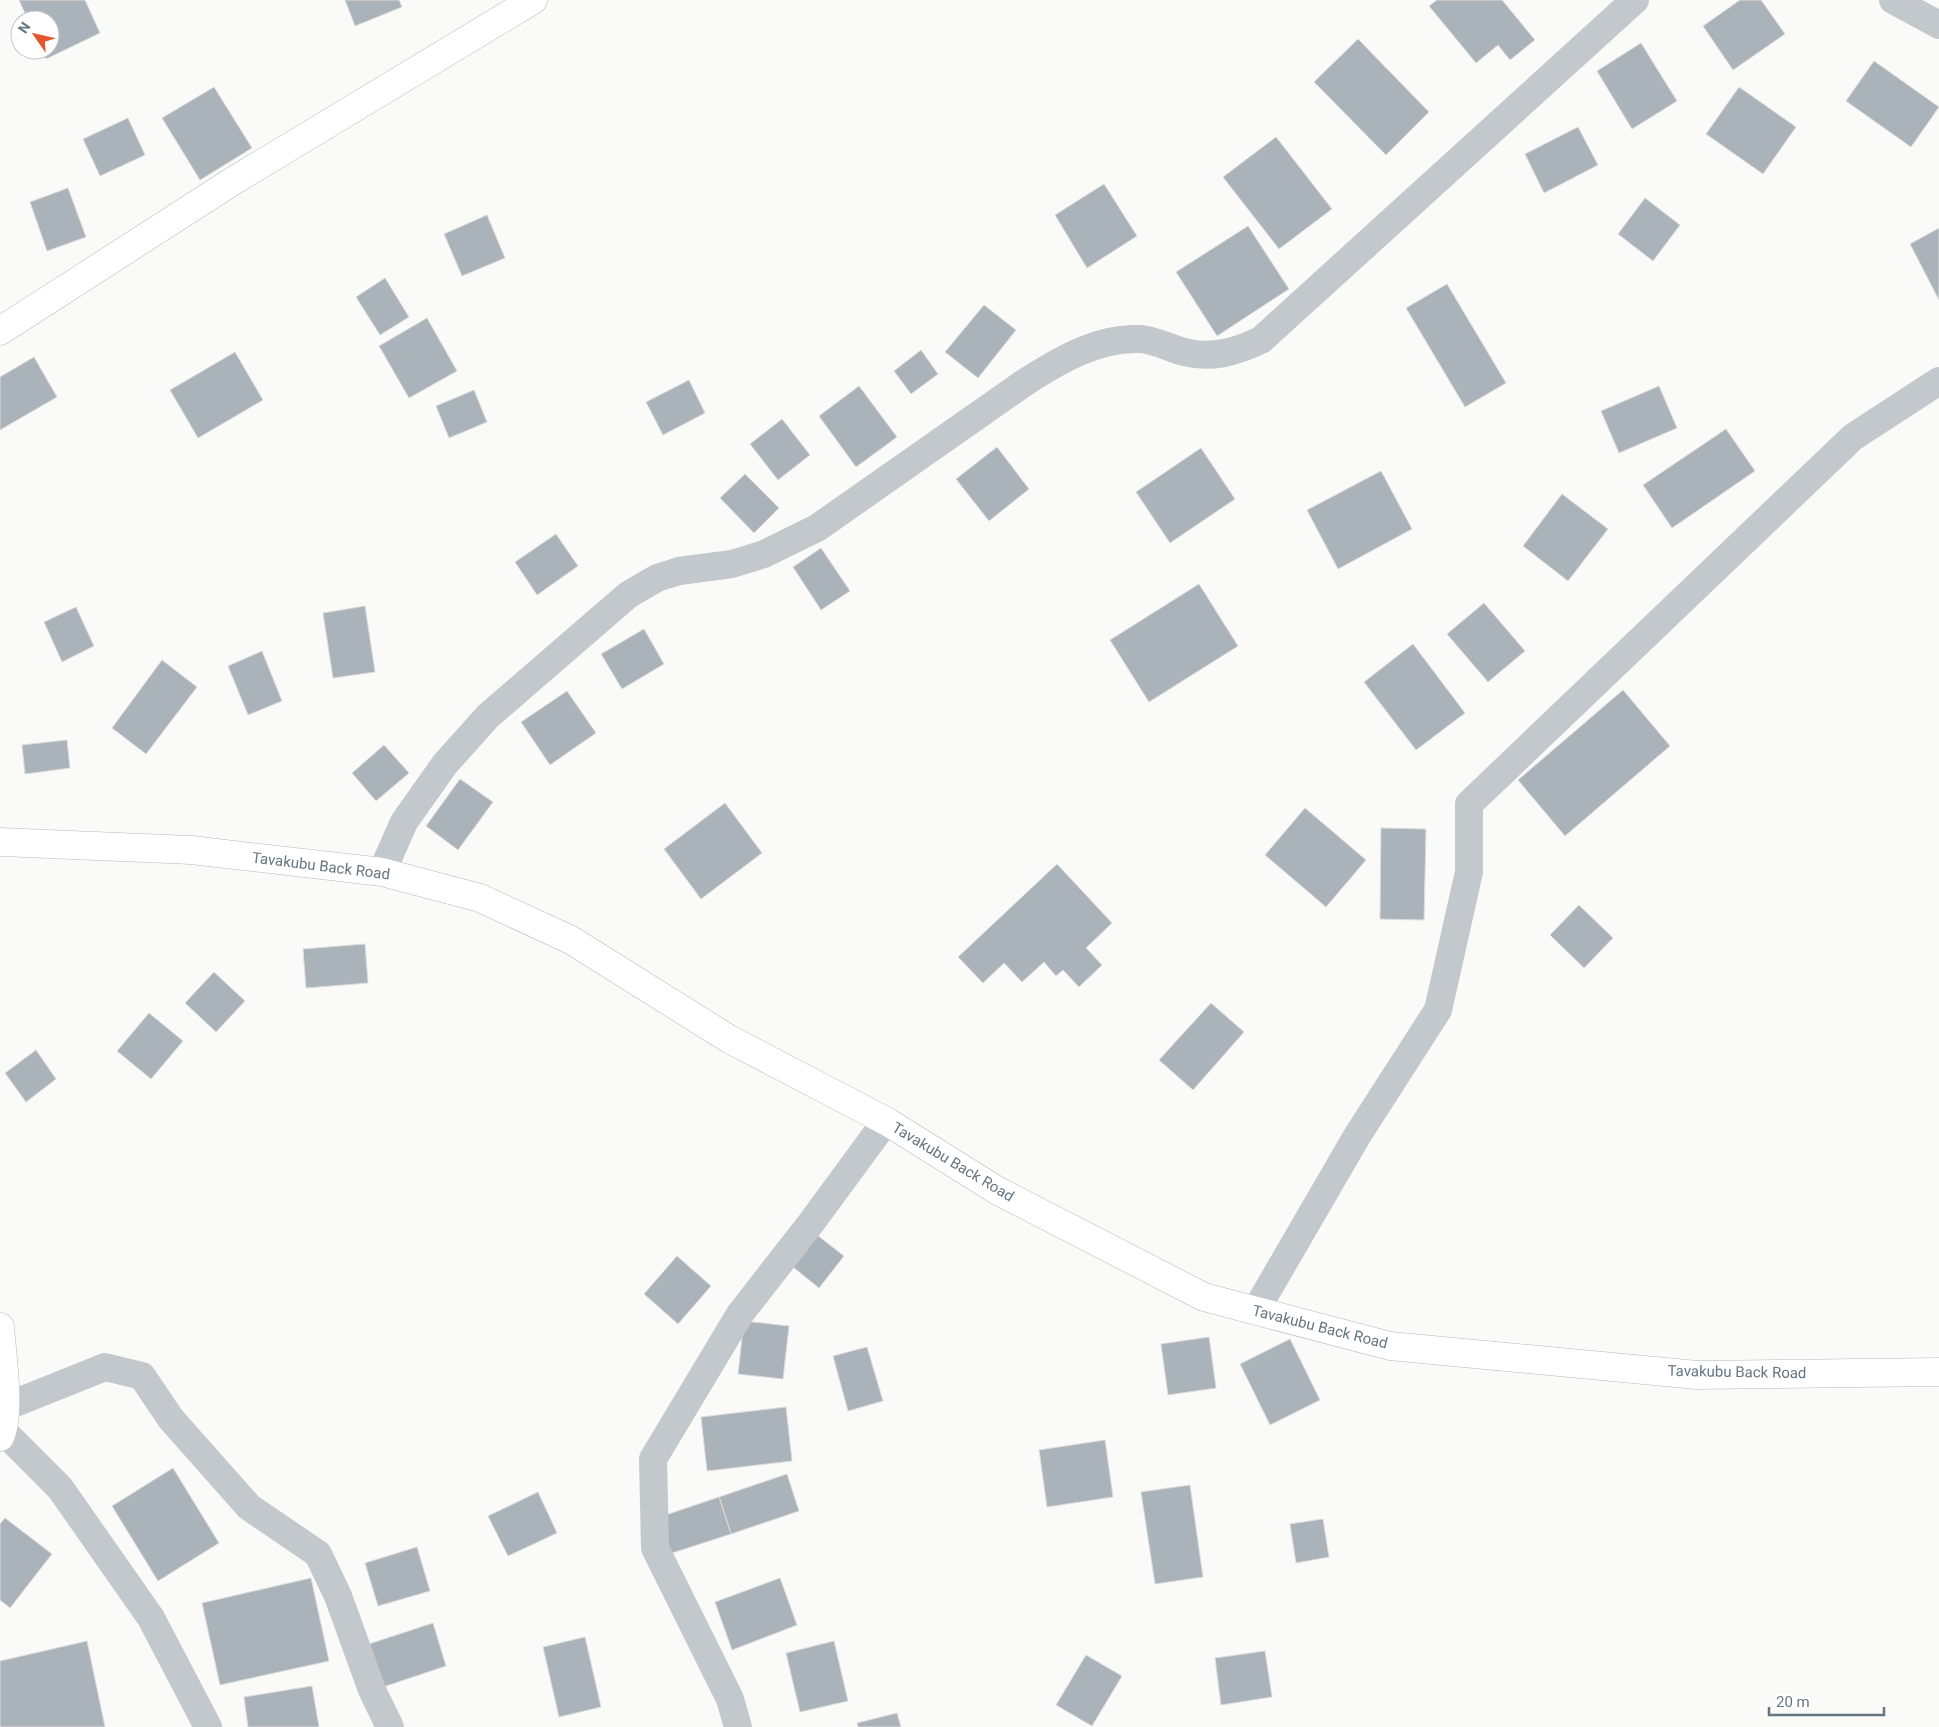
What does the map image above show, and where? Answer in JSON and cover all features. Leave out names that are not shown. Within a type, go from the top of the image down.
[{"type":"street","points":[[0,331],[233,181],[533,0]]},
{"type":"street","points":[[382,872],[404,822],[445,764],[488,716],[635,590],[657,578],[678,571],[732,564],[791,543],[817,528],[1024,383],[1052,365],[1081,351],[1114,340],[1141,339],[1184,352],[1202,355],[1223,354],[1242,349],[1261,340],[1635,0]]},
{"type":"street","points":[[1893,0],[1939,25]]},
{"type":"street","points":[[1256,1310],[1357,1136],[1438,1010],[1469,872],[1470,804],[1853,437],[1939,382]]},
{"type":"street","name":"Tavakubu Back Road","points":[[0,842],[191,850],[382,872],[480,898],[571,940],[729,1039],[886,1121],[1015,1200],[1204,1296],[1390,1346],[1687,1374],[1939,1372]]},
{"type":"street","points":[[738,1727],[730,1699],[655,1548],[653,1459],[740,1314],[811,1223],[886,1121]]},
{"type":"street","points":[[0,1327],[3,1425],[60,1488],[151,1618],[208,1727]]},
{"type":"street","points":[[3,1425],[105,1367],[142,1376],[171,1418],[250,1507],[318,1554],[338,1596],[372,1690],[390,1727]]},
{"type":"building","points":[[19,0],[85,0],[100,33],[60,52],[60,10],[24,10]]},
{"type":"building","points":[[345,0],[399,0],[402,7],[355,26]]},
{"type":"building","points":[[1437,0],[1502,0],[1535,40],[1510,60],[1498,45],[1476,63],[1429,6]]},
{"type":"building","points":[[1740,0],[1761,0],[1785,34],[1733,70],[1703,26]]},
{"type":"building","points":[[1358,39],[1429,112],[1386,155],[1314,82]]},
{"type":"building","points":[[1641,43],[1677,101],[1632,129],[1597,71]]},
{"type":"building","points":[[1874,61],[1939,107],[1911,147],[1846,101]]},
{"type":"building","points":[[214,87],[252,148],[200,180],[162,118]]},
{"type":"building","points":[[1739,87],[1796,127],[1763,174],[1706,134]]},
{"type":"building","points":[[128,118],[145,155],[100,176],[83,139]]},
{"type":"building","points":[[1578,127],[1598,165],[1544,193],[1525,154]]},
{"type":"building","points":[[1276,137],[1332,209],[1279,249],[1223,177]]},
{"type":"building","points":[[1104,184],[1137,236],[1087,268],[1055,215]]},
{"type":"building","points":[[68,188],[86,237],[47,251],[30,202]]},
{"type":"building","points":[[1645,198],[1680,225],[1653,261],[1618,234]]},
{"type":"building","points":[[487,215],[505,258],[462,276],[444,234]]},
{"type":"building","points":[[1248,226],[1289,289],[1217,336],[1176,272]]},
{"type":"building","points":[[1939,228],[1939,300],[1910,244]]},
{"type":"building","points":[[385,278],[409,317],[380,335],[356,297]]},
{"type":"building","points":[[1447,284],[1506,383],[1465,407],[1406,308]]},
{"type":"building","points":[[984,305],[1016,330],[978,378],[945,352]]},
{"type":"building","points":[[427,318],[457,371],[409,398],[379,346]]},
{"type":"building","points":[[921,350],[938,374],[911,394],[894,371]]},
{"type":"building","points":[[235,352],[263,400],[198,438],[170,390]]},
{"type":"building","points":[[34,357],[57,397],[0,430],[0,377]]},
{"type":"building","points":[[689,380],[705,413],[663,435],[646,402]]},
{"type":"building","points":[[859,386],[897,437],[856,467],[819,416]]},
{"type":"building","points":[[1659,386],[1677,428],[1619,453],[1601,411]]},
{"type":"building","points":[[474,390],[487,422],[449,438],[436,406]]},
{"type":"building","points":[[782,419],[810,455],[778,480],[750,444]]},
{"type":"building","points":[[1726,429],[1755,471],[1672,528],[1643,485]]},
{"type":"building","points":[[997,447],[1029,489],[989,521],[956,479]]},
{"type":"building","points":[[1201,448],[1235,499],[1170,543],[1136,492]]},
{"type":"building","points":[[1381,471],[1412,529],[1338,569],[1307,510]]},
{"type":"building","points":[[745,474],[779,508],[754,533],[720,498]]},
{"type":"building","points":[[1562,494],[1608,529],[1568,581],[1523,546]]},
{"type":"building","points":[[556,534],[578,566],[537,595],[515,562]]},
{"type":"building","points":[[821,548],[850,591],[821,610],[793,567]]},
{"type":"building","points":[[1199,584],[1238,646],[1149,702],[1110,640]]},
{"type":"building","points":[[1484,603],[1525,651],[1488,682],[1447,634]]},
{"type":"building","points":[[365,606],[375,672],[333,678],[323,613]]},
{"type":"building","points":[[76,607],[94,646],[62,662],[44,622]]},
{"type":"building","points":[[644,629],[664,664],[622,689],[601,654]]},
{"type":"building","points":[[1413,644],[1465,713],[1416,750],[1364,682]]},
{"type":"building","points":[[262,651],[282,701],[248,715],[228,666]]},
{"type":"building","points":[[162,660],[197,687],[146,754],[112,728]]},
{"type":"building","points":[[1623,690],[1670,746],[1565,836],[1518,780]]},
{"type":"building","points":[[567,691],[596,733],[550,765],[521,722]]},
{"type":"building","points":[[67,740],[70,768],[25,774],[22,745]]},
{"type":"building","points":[[384,745],[409,773],[376,801],[352,773]]},
{"type":"building","points":[[460,779],[493,802],[458,850],[426,826]]},
{"type":"building","points":[[725,803],[762,853],[701,899],[664,849]]},
{"type":"building","points":[[1305,808],[1366,860],[1326,907],[1265,855]]},
{"type":"building","points":[[1381,828],[1426,829],[1424,920],[1380,919]]},
{"type":"building","points":[[1057,864],[1112,923],[1086,948],[1102,965],[1079,987],[1063,970],[1056,976],[1044,962],[1022,982],[1004,963],[983,983],[958,957]]},
{"type":"building","points":[[1579,905],[1613,938],[1584,968],[1550,935]]},
{"type":"building","points":[[365,944],[368,983],[306,988],[303,949]]},
{"type":"building","points":[[214,972],[245,1001],[216,1032],[185,1003]]},
{"type":"building","points":[[1211,1003],[1244,1032],[1193,1090],[1159,1060]]},
{"type":"building","points":[[149,1013],[183,1041],[151,1079],[117,1051]]},
{"type":"building","points":[[36,1050],[56,1079],[26,1102],[5,1073]]},
{"type":"building","points":[[817,1235],[844,1256],[819,1288],[793,1267]]},
{"type":"building","points":[[677,1256],[711,1286],[678,1324],[644,1294]]},
{"type":"building","points":[[744,1321],[789,1326],[783,1379],[738,1374]]},
{"type":"building","points":[[1209,1337],[1216,1388],[1168,1395],[1161,1344]]},
{"type":"building","points":[[1290,1339],[1320,1400],[1270,1425],[1240,1364]]},
{"type":"building","points":[[867,1347],[883,1401],[848,1411],[833,1356]]},
{"type":"building","points":[[786,1407],[792,1461],[707,1471],[701,1417]]},
{"type":"building","points":[[1105,1440],[1113,1497],[1047,1507],[1039,1450]]},
{"type":"building","points":[[173,1468],[219,1543],[158,1581],[112,1506]]},
{"type":"building","points":[[787,1474],[799,1511],[731,1534],[719,1497]]},
{"type":"building","points":[[1190,1485],[1203,1577],[1155,1584],[1141,1492]]},
{"type":"building","points":[[538,1492],[557,1533],[508,1556],[488,1516]]},
{"type":"building","points":[[719,1497],[731,1534],[669,1554],[657,1518]]},
{"type":"building","points":[[5,1518],[52,1554],[10,1608],[0,1600],[0,1524]]},
{"type":"building","points":[[1323,1519],[1329,1557],[1296,1563],[1290,1524]]},
{"type":"building","points":[[417,1547],[430,1591],[378,1606],[365,1563]]},
{"type":"building","points":[[311,1578],[329,1661],[220,1685],[202,1603]]},
{"type":"building","points":[[780,1578],[797,1625],[732,1650],[715,1602]]},
{"type":"building","points":[[433,1623],[446,1666],[380,1688],[366,1645]]},
{"type":"building","points":[[585,1637],[601,1707],[559,1717],[543,1647]]},
{"type":"building","points":[[87,1641],[105,1727],[0,1727],[0,1661]]},
{"type":"building","points":[[834,1641],[848,1701],[800,1712],[786,1653]]},
{"type":"building","points":[[1265,1651],[1272,1697],[1221,1705],[1215,1658]]},
{"type":"building","points":[[1086,1655],[1122,1676],[1092,1726],[1056,1705]]},
{"type":"building","points":[[312,1686],[319,1727],[248,1727],[244,1697]]},
{"type":"building","points":[[897,1713],[901,1727],[858,1727],[857,1723]]}]
